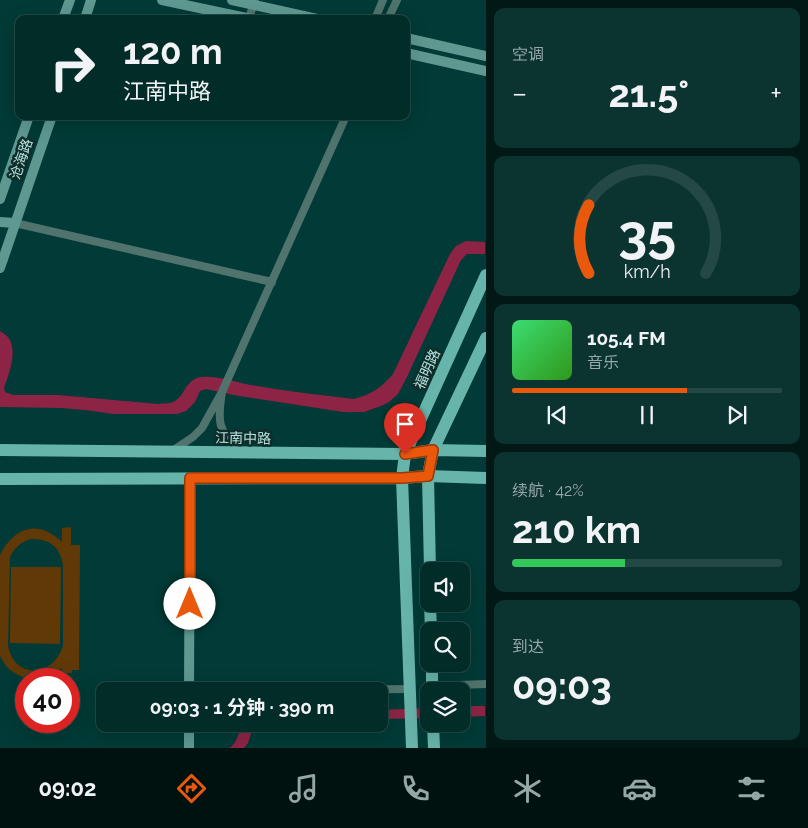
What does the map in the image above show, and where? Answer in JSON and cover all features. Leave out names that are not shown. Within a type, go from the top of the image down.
[{"type":"main road","points":[[64,15],[70,0]]},
{"type":"main road","points":[[86,15],[91,0]]},
{"type":"main road","points":[[162,0],[231,15]]},
{"type":"main road","points":[[232,0],[254,2],[303,15]]},
{"type":"main road","points":[[410,39],[486,56]]},
{"type":"main road","points":[[410,54],[486,71]]},
{"type":"main road","name":"沧海路","points":[[0,199],[28,120]]},
{"type":"main road","name":"沧海路","points":[[0,268],[51,120]]},
{"type":"main road","points":[[0,222],[16,223]]},
{"type":"main road","name":"福明路","points":[[412,748],[402,478],[405,454],[486,275]]},
{"type":"main road","points":[[430,562],[428,476],[433,450],[486,338]]},
{"type":"main road","name":"江南中路","points":[[0,450],[405,454],[433,450],[486,451]]},
{"type":"main road","points":[[0,479],[402,478],[428,476],[486,478]]},
{"type":"main road","points":[[189,682],[190,478]]},
{"type":"main road","points":[[433,732],[434,748]]},
{"type":"street","points":[[377,15],[384,0]]},
{"type":"street","points":[[390,15],[396,0]]},
{"type":"street","points":[[251,15],[254,2]]},
{"type":"street","points":[[171,452],[202,428],[222,391],[344,120]]},
{"type":"street","points":[[16,223],[272,282]]},
{"type":"street","points":[[222,391],[220,423],[223,432],[240,453]]},
{"type":"street","points":[[470,685],[486,684]]},
{"type":"street","points":[[388,689],[410,689]]},
{"type":"shaded area","points":[[466,241],[485,242],[485,254],[467,254],[461,260],[398,394],[381,406],[364,412],[343,412],[206,389],[200,391],[195,402],[186,411],[177,414],[114,414],[61,408],[0,407],[0,331],[11,341],[12,361],[4,388],[5,392],[13,395],[58,395],[158,404],[173,402],[191,381],[207,377],[302,393],[354,399],[360,397],[376,390],[393,374],[450,254],[456,246]]},
{"type":"shaded area","points":[[71,527],[71,545],[80,545],[79,668],[45,668],[58,657],[63,646],[63,566],[60,554],[53,545],[43,540],[30,539],[20,544],[10,557],[8,645],[11,656],[17,664],[23,668],[15,668],[15,673],[6,666],[0,656],[0,555],[12,538],[27,529],[44,530],[62,542],[62,528]]},
{"type":"shaded area","points":[[11,567],[61,567],[60,644],[10,643]]},
{"type":"shaded area","points":[[470,706],[485,706],[485,716],[470,717]]},
{"type":"shaded area","points":[[420,708],[420,718],[388,719],[388,710]]},
{"type":"shaded area","points":[[239,732],[251,732],[248,743],[244,748],[229,748],[236,741]]},
{"type":"route","points":[[190,604],[190,478],[402,478],[428,476],[433,450],[405,454]]}]
